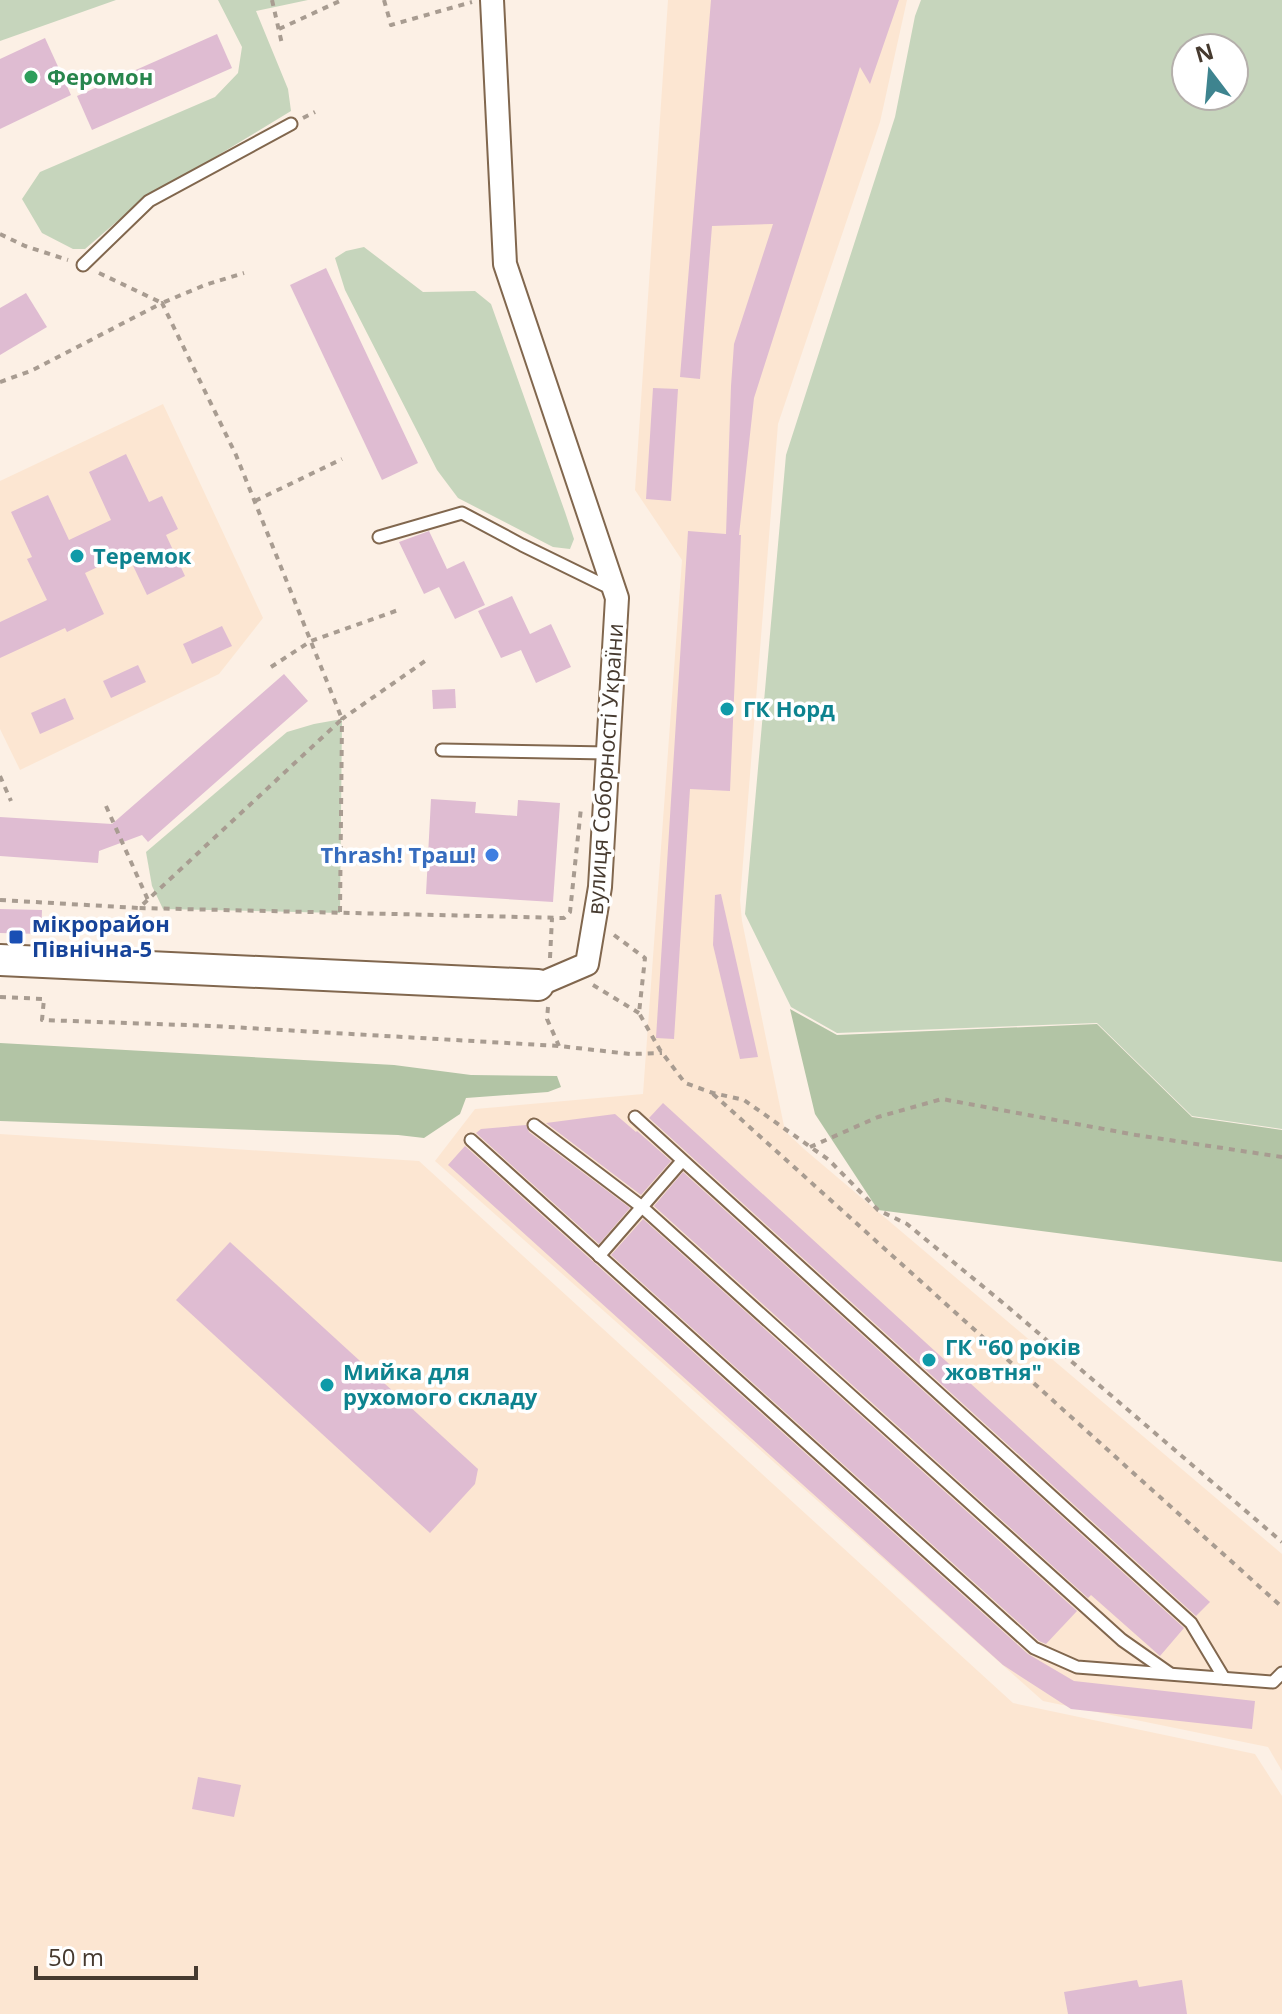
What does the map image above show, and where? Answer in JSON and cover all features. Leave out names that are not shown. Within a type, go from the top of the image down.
[{"type":"street","name":"вулиця Соборності України","points":[[0,960],[538,985],[587,964],[600,887],[617,598],[505,264],[492,0]]},
{"type":"lane","points":[[83,265],[149,201],[291,124]]},
{"type":"lane","points":[[379,537],[462,513],[615,590]]},
{"type":"lane","points":[[442,750],[609,753]]},
{"type":"lane","points":[[635,1117],[1191,1623],[1224,1678]]},
{"type":"lane","points":[[534,1125],[642,1207],[1122,1640],[1170,1674]]},
{"type":"lane","points":[[471,1140],[1034,1648],[1077,1667],[1273,1682],[1281,1676]]},
{"type":"lane","points":[[599,1256],[682,1161]]},
{"type":"path","points":[[272,0],[282,44]]},
{"type":"path","points":[[279,29],[342,0]]},
{"type":"path","points":[[384,0],[391,25],[478,0]]},
{"type":"path","points":[[0,234],[25,246],[83,265],[162,303],[236,455],[342,719],[340,913]]},
{"type":"path","points":[[0,382],[31,371],[162,303],[244,273]]},
{"type":"path","points":[[255,501],[342,459]]},
{"type":"path","points":[[271,667],[311,641],[401,609]]},
{"type":"path","points":[[139,908],[342,719],[428,659]]},
{"type":"path","points":[[0,776],[11,801]]},
{"type":"path","points":[[0,900],[139,908],[564,918],[570,912],[582,800]]},
{"type":"path","points":[[106,806],[148,900]]},
{"type":"path","points":[[594,919],[645,958],[639,1013]]},
{"type":"path","points":[[569,971],[639,1013],[662,1053],[685,1083],[744,1100],[829,1160],[878,1210],[907,1224],[1282,1542]]},
{"type":"path","points":[[0,997],[44,999],[42,1020],[213,1026],[559,1046],[630,1054],[662,1053]]},
{"type":"path","points":[[713,1093],[1282,1607]]},
{"type":"path","points":[[810,1147],[878,1117],[942,1099],[1136,1135],[1282,1157]]},
{"type":"shaded area","points":[[668,0],[907,0],[880,122],[778,424],[740,900],[785,1131],[1282,1554],[1282,1771],[1268,1747],[1043,1701],[435,1161],[475,1109],[643,1094],[682,560],[635,490]]},
{"type":"shaded area","points":[[163,404],[263,618],[219,674],[20,770],[0,729],[0,481]]},
{"type":"shaded area","points":[[0,1134],[419,1161],[1013,1703],[1255,1754],[1282,1796],[1282,2014],[0,2014]]},
{"type":"green space","points":[[0,0],[116,0],[0,41]]},
{"type":"green space","points":[[218,0],[308,0],[256,11],[288,89],[291,111],[136,205],[85,249],[73,249],[42,233],[22,199],[40,172],[215,97],[238,73],[242,47]]},
{"type":"green space","points":[[921,0],[1282,0],[1282,1129],[1192,1116],[1097,1023],[837,1033],[791,1007],[745,914],[786,455],[895,117]]},
{"type":"green space","points":[[364,247],[423,292],[475,291],[491,304],[574,539],[570,549],[553,547],[458,498],[437,470],[345,290],[335,258],[346,251]]},
{"type":"green space","points":[[342,719],[340,913],[163,909],[152,886],[146,852],[287,732]]},
{"type":"green space","points":[[790,1009],[837,1035],[1097,1024],[1192,1117],[1282,1130],[1282,1262],[878,1210],[815,1114]]},
{"type":"green space","points":[[0,1043],[394,1065],[471,1075],[557,1076],[561,1087],[548,1092],[466,1098],[460,1114],[424,1138],[0,1121]]},
{"type":"building","points":[[711,0],[899,0],[870,84],[860,67],[754,398],[739,535],[730,791],[690,789],[674,1039],[656,1038],[688,531],[726,534],[734,344],[773,224],[712,226],[700,379],[680,377]]},
{"type":"building","points":[[217,34],[232,68],[92,130],[77,96]]},
{"type":"building","name":"Феромон","points":[[45,38],[71,95],[0,129],[0,59]]},
{"type":"building","points":[[326,268],[418,463],[382,480],[290,285]]},
{"type":"building","points":[[26,293],[47,327],[0,355],[0,308]]},
{"type":"building","points":[[653,388],[678,389],[671,501],[646,499]]},
{"type":"building","name":"Теремок","points":[[126,454],[149,502],[162,496],[178,529],[166,535],[185,576],[147,595],[127,553],[85,573],[104,614],[0,658],[0,622],[47,600],[27,559],[32,557],[11,512],[48,495],[69,540],[111,520],[89,472]]},
{"type":"building","points":[[429,531],[447,569],[464,561],[485,605],[455,619],[439,587],[424,594],[399,542]]},
{"type":"building","points":[[512,596],[530,634],[551,624],[571,667],[536,683],[521,650],[501,658],[478,611]]},
{"type":"building","points":[[222,626],[232,646],[192,664],[183,644]]},
{"type":"building","points":[[138,665],[146,682],[111,698],[103,681]]},
{"type":"building","points":[[284,674],[308,701],[148,842],[142,835],[99,851],[98,863],[0,856],[0,817],[112,824]]},
{"type":"building","points":[[455,689],[456,708],[433,709],[432,690]]},
{"type":"building","points":[[65,698],[74,719],[40,734],[31,713]]},
{"type":"building","name":"Thrash! Траш!","points":[[431,799],[476,802],[475,813],[517,816],[518,800],[560,803],[553,902],[426,894]]},
{"type":"building","points":[[721,894],[758,1057],[740,1059],[713,945],[715,895]]},
{"type":"building","points":[[0,909],[42,910],[41,934],[0,933]]},
{"type":"building","name":"ГК \"60 років жовтня\"","points":[[663,1103],[1210,1602],[1196,1616],[649,1118]]},
{"type":"building","points":[[615,1114],[671,1161],[641,1195],[546,1123]]},
{"type":"building","points":[[526,1125],[529,1132],[630,1208],[599,1244],[476,1133],[481,1129]]},
{"type":"building","points":[[465,1146],[1028,1654],[1074,1681],[1255,1701],[1252,1729],[1071,1709],[1003,1665],[448,1165]]},
{"type":"building","points":[[683,1172],[1184,1628],[1160,1656],[1091,1595],[1088,1598],[654,1206]]},
{"type":"building","points":[[643,1219],[1077,1611],[1046,1644],[1039,1641],[611,1255]]},
{"type":"building","name":"Мийка для рухомого складу","points":[[230,1242],[478,1469],[475,1484],[430,1533],[176,1300]]},
{"type":"building","points":[[198,1777],[241,1785],[234,1817],[192,1809]]},
{"type":"building","points":[[1137,1980],[1139,1987],[1182,1980],[1187,2014],[1068,2014],[1064,1992]]},
{"type":"place","name":"Феромон","points":[[31,77]]},
{"type":"place","name":"Теремок","points":[[77,556]]},
{"type":"place","name":"ГК Норд","points":[[727,709]]},
{"type":"place","name":"Thrash! Траш!","points":[[492,855]]},
{"type":"place","name":"мікрорайон Північна-5","points":[[16,937]]},
{"type":"place","name":"ГК \"60 років жовтня\"","points":[[929,1360]]},
{"type":"place","name":"Мийка для рухомого складу","points":[[327,1385]]}]
